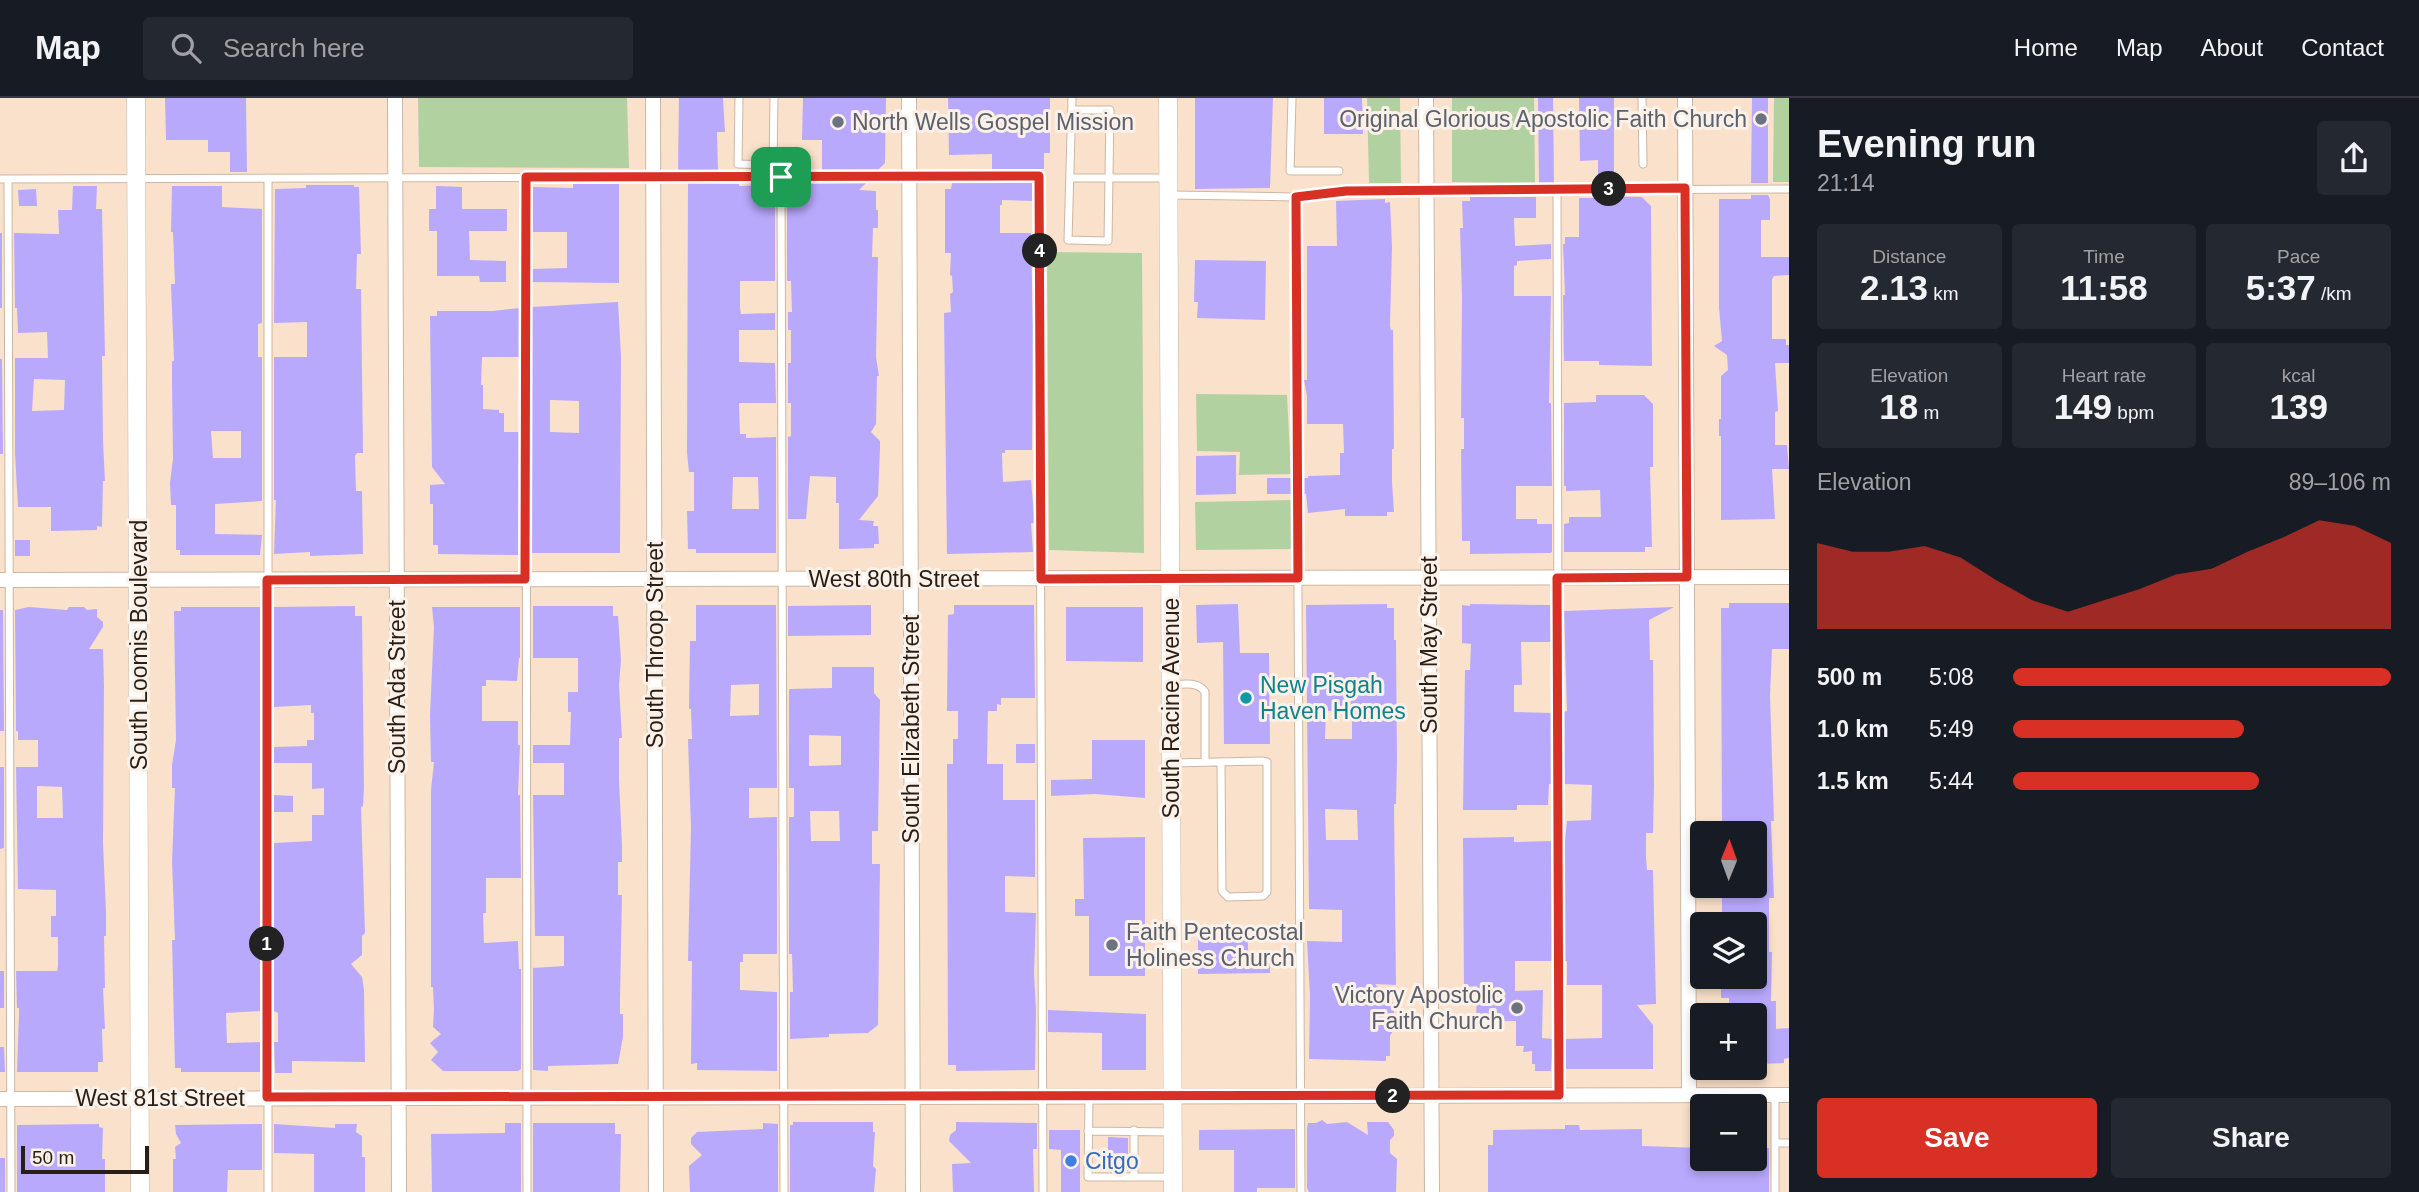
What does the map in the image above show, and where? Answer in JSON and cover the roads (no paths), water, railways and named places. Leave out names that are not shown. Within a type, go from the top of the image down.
[{"type":"street","name":"South Loomis Boulevard","points":[[136,98],[140,1192]]},
{"type":"street","name":"South Ada Street","points":[[395,98],[399,1192]]},
{"type":"street","name":"South Throop Street","points":[[653,98],[656,1192]]},
{"type":"street","name":"South Elizabeth Street","points":[[909,98],[912,1192]]},
{"type":"street","name":"South Racine Avenue","points":[[1168,98],[1173,1184]]},
{"type":"street","name":"South May Street","points":[[1426,98],[1432,1192]]},
{"type":"street","points":[[1685,98],[1689,1095]]},
{"type":"street","name":"West 80th Street","points":[[4,580],[1789,577]]},
{"type":"street","name":"West 81st Street","points":[[6,1099],[1782,1095]]},
{"type":"lane","points":[[739,98],[738,164],[773,165],[774,98]]},
{"type":"lane","points":[[1072,98],[1068,240],[1108,241],[1110,110],[1072,110]]},
{"type":"lane","points":[[1292,98],[1290,171],[1339,171]]},
{"type":"lane","points":[[1642,98],[1643,164]]},
{"type":"lane","points":[[11,1192],[6,1099],[4,179],[1039,176],[1043,1192]]},
{"type":"lane","points":[[526,177],[527,1192]]},
{"type":"lane","points":[[781,177],[784,1192]]},
{"type":"lane","points":[[1070,177],[1109,178],[1169,187],[1296,197],[1346,191],[1789,188]]},
{"type":"lane","points":[[268,178],[268,1192]]},
{"type":"lane","points":[[1557,189],[1559,1095]]},
{"type":"lane","points":[[1296,197],[1301,1192]]},
{"type":"lane","points":[[1171,685],[1194,684],[1205,692],[1205,762]]},
{"type":"lane","points":[[1171,763],[1205,762],[1221,762],[1267,762],[1267,892],[1263,896],[1228,897],[1222,891],[1221,762]]},
{"type":"lane","points":[[1775,1192],[1775,1143],[1782,1095]]},
{"type":"lane","points":[[1089,1096],[1088,1177],[1134,1177],[1173,1184]]},
{"type":"lane","points":[[1088,1130],[1173,1132]]},
{"type":"lane","points":[[1133,1130],[1134,1177]]},
{"type":"lane","points":[[1775,1143],[1789,1143]]},
{"type":"place","name":"Original Glorious Apostolic Faith Church","points":[[1761,119]]},
{"type":"place","name":"North Wells Gospel Mission","points":[[838,122]]},
{"type":"place","name":"New Pisgah Haven Homes","points":[[1246,698]]},
{"type":"place","name":"Faith Pentecostal Holiness Church","points":[[1112,945]]},
{"type":"place","name":"Victory Apostolic Faith Church","points":[[1517,1008]]},
{"type":"place","name":"Citgo","points":[[1071,1161]]}]
